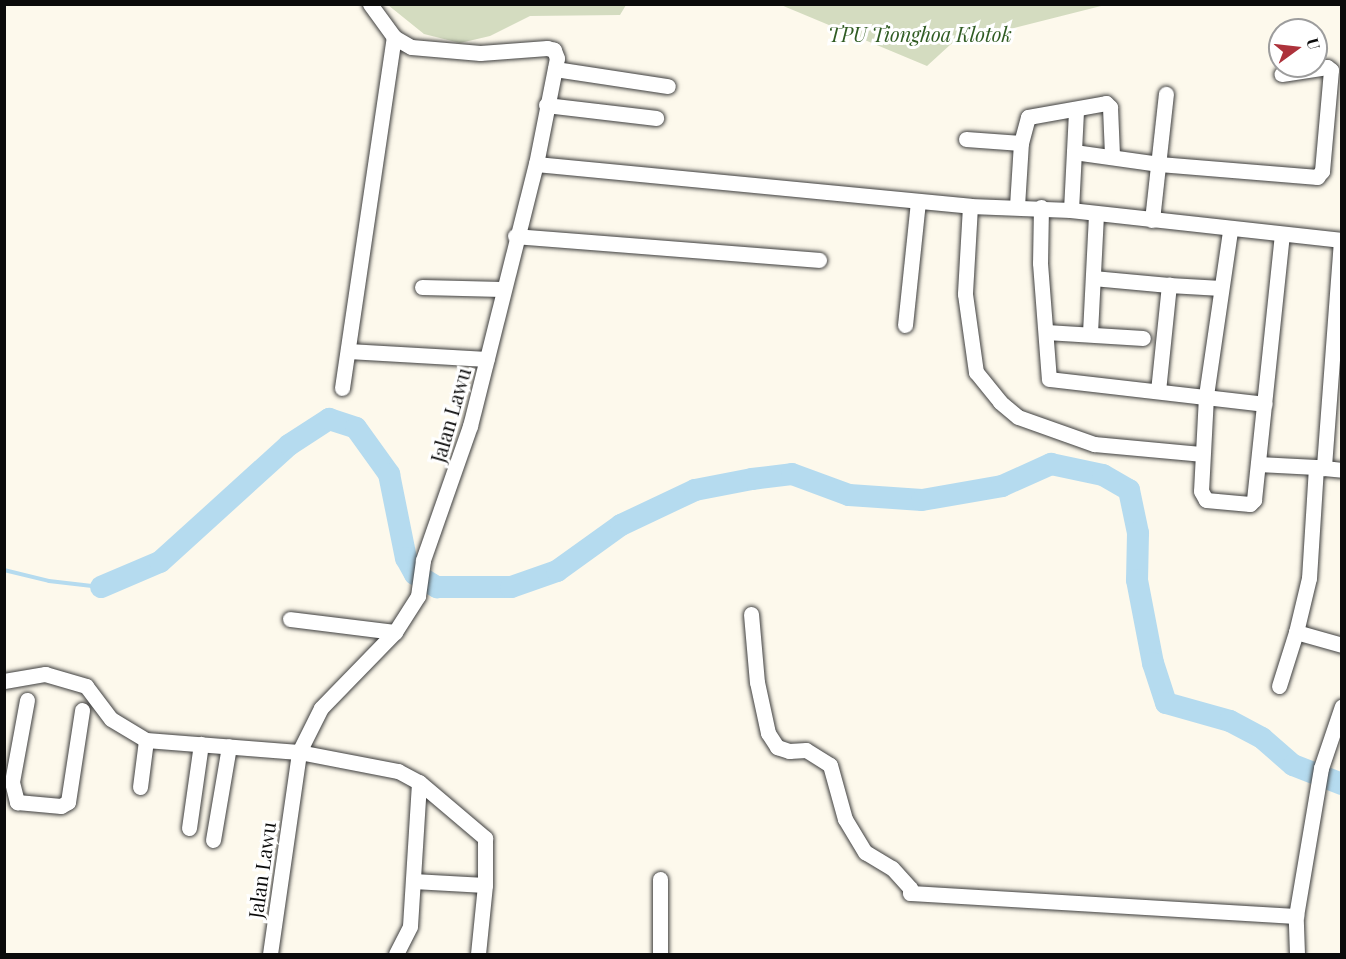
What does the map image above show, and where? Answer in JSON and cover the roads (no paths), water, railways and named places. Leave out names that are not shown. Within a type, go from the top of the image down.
[{"type":"street","points":[[370,4],[394,38],[428,51],[480,53],[547,48],[554,50],[555,69],[668,86]]},
{"type":"street","points":[[342,388],[394,38]]},
{"type":"street","name":"Jalan Lawu","points":[[270,954],[299,752],[321,708],[395,632],[418,596],[423,560],[463,453],[488,359],[515,236],[536,164],[555,69]]},
{"type":"street","points":[[1074,152],[1112,155],[1159,164],[1320,175],[1331,70],[1328,69]]},
{"type":"street","points":[[1152,220],[1166,94]]},
{"type":"street","points":[[1017,206],[1021,143],[1028,117],[1108,104],[1112,155]]},
{"type":"street","points":[[546,105],[656,118]]},
{"type":"street","points":[[1071,210],[1076,110]]},
{"type":"street","points":[[966,139],[1021,143]]},
{"type":"street","points":[[536,164],[918,202],[970,206],[1041,207],[1230,231],[1341,240],[1339,309],[1309,578],[1296,632],[1279,686]]},
{"type":"street","points":[[905,326],[918,202]]},
{"type":"street","points":[[970,206],[965,294],[976,372],[1000,402],[1018,417],[1094,444],[1201,454]]},
{"type":"street","points":[[1041,207],[1040,263],[1048,375],[1053,381],[1265,404]]},
{"type":"street","points":[[1090,333],[1096,214]]},
{"type":"street","points":[[1230,231],[1206,396],[1201,454],[1202,491],[1206,500],[1250,504],[1254,500],[1282,234]]},
{"type":"street","points":[[515,236],[819,260]]},
{"type":"street","points":[[1093,278],[1221,288]]},
{"type":"street","points":[[1158,391],[1169,285]]},
{"type":"street","points":[[422,287],[502,289]]},
{"type":"street","points":[[1046,332],[1143,338]]},
{"type":"street","points":[[348,351],[488,359]]},
{"type":"street","points":[[1258,464],[1341,470]]},
{"type":"street","points":[[751,614],[757,682],[768,733],[777,747],[789,751],[806,750],[830,765],[845,819],[865,852],[891,868],[910,888],[910,893],[1296,916]]},
{"type":"street","points":[[290,620],[395,632]]},
{"type":"street","points":[[1296,632],[1341,645]]},
{"type":"street","points":[[4,681],[45,674],[86,686],[111,719],[146,740],[299,752],[398,771],[419,782],[479,830],[486,850],[478,954]]},
{"type":"street","points":[[27,700],[8,782],[17,802],[61,806],[68,802],[82,710]]},
{"type":"street","points":[[1298,954],[1296,916],[1316,800],[1322,768],[1336,741],[1341,706]]},
{"type":"street","points":[[140,787],[146,740]]},
{"type":"street","points":[[189,828],[201,744]]},
{"type":"street","points":[[213,840],[229,746]]},
{"type":"street","points":[[396,954],[410,926],[419,782]]},
{"type":"street","points":[[660,879],[660,954]]},
{"type":"street","points":[[413,881],[485,885]]},
{"type":"waterway","points":[[101,587],[160,562],[289,445],[329,419],[356,428],[389,474],[406,558],[415,574],[437,587],[511,587],[557,571],[621,525],[695,490],[792,474],[849,495],[922,500],[1002,486],[1051,464],[1103,475],[1129,490],[1138,533],[1137,580],[1153,663],[1166,703],[1230,721],[1262,738],[1293,765],[1342,784]]},
{"type":"waterway","points":[[4,570],[49,581],[101,587]]},
{"type":"park label","name":"TPU Tionghoa Klotok","points":[[920,33]]}]
